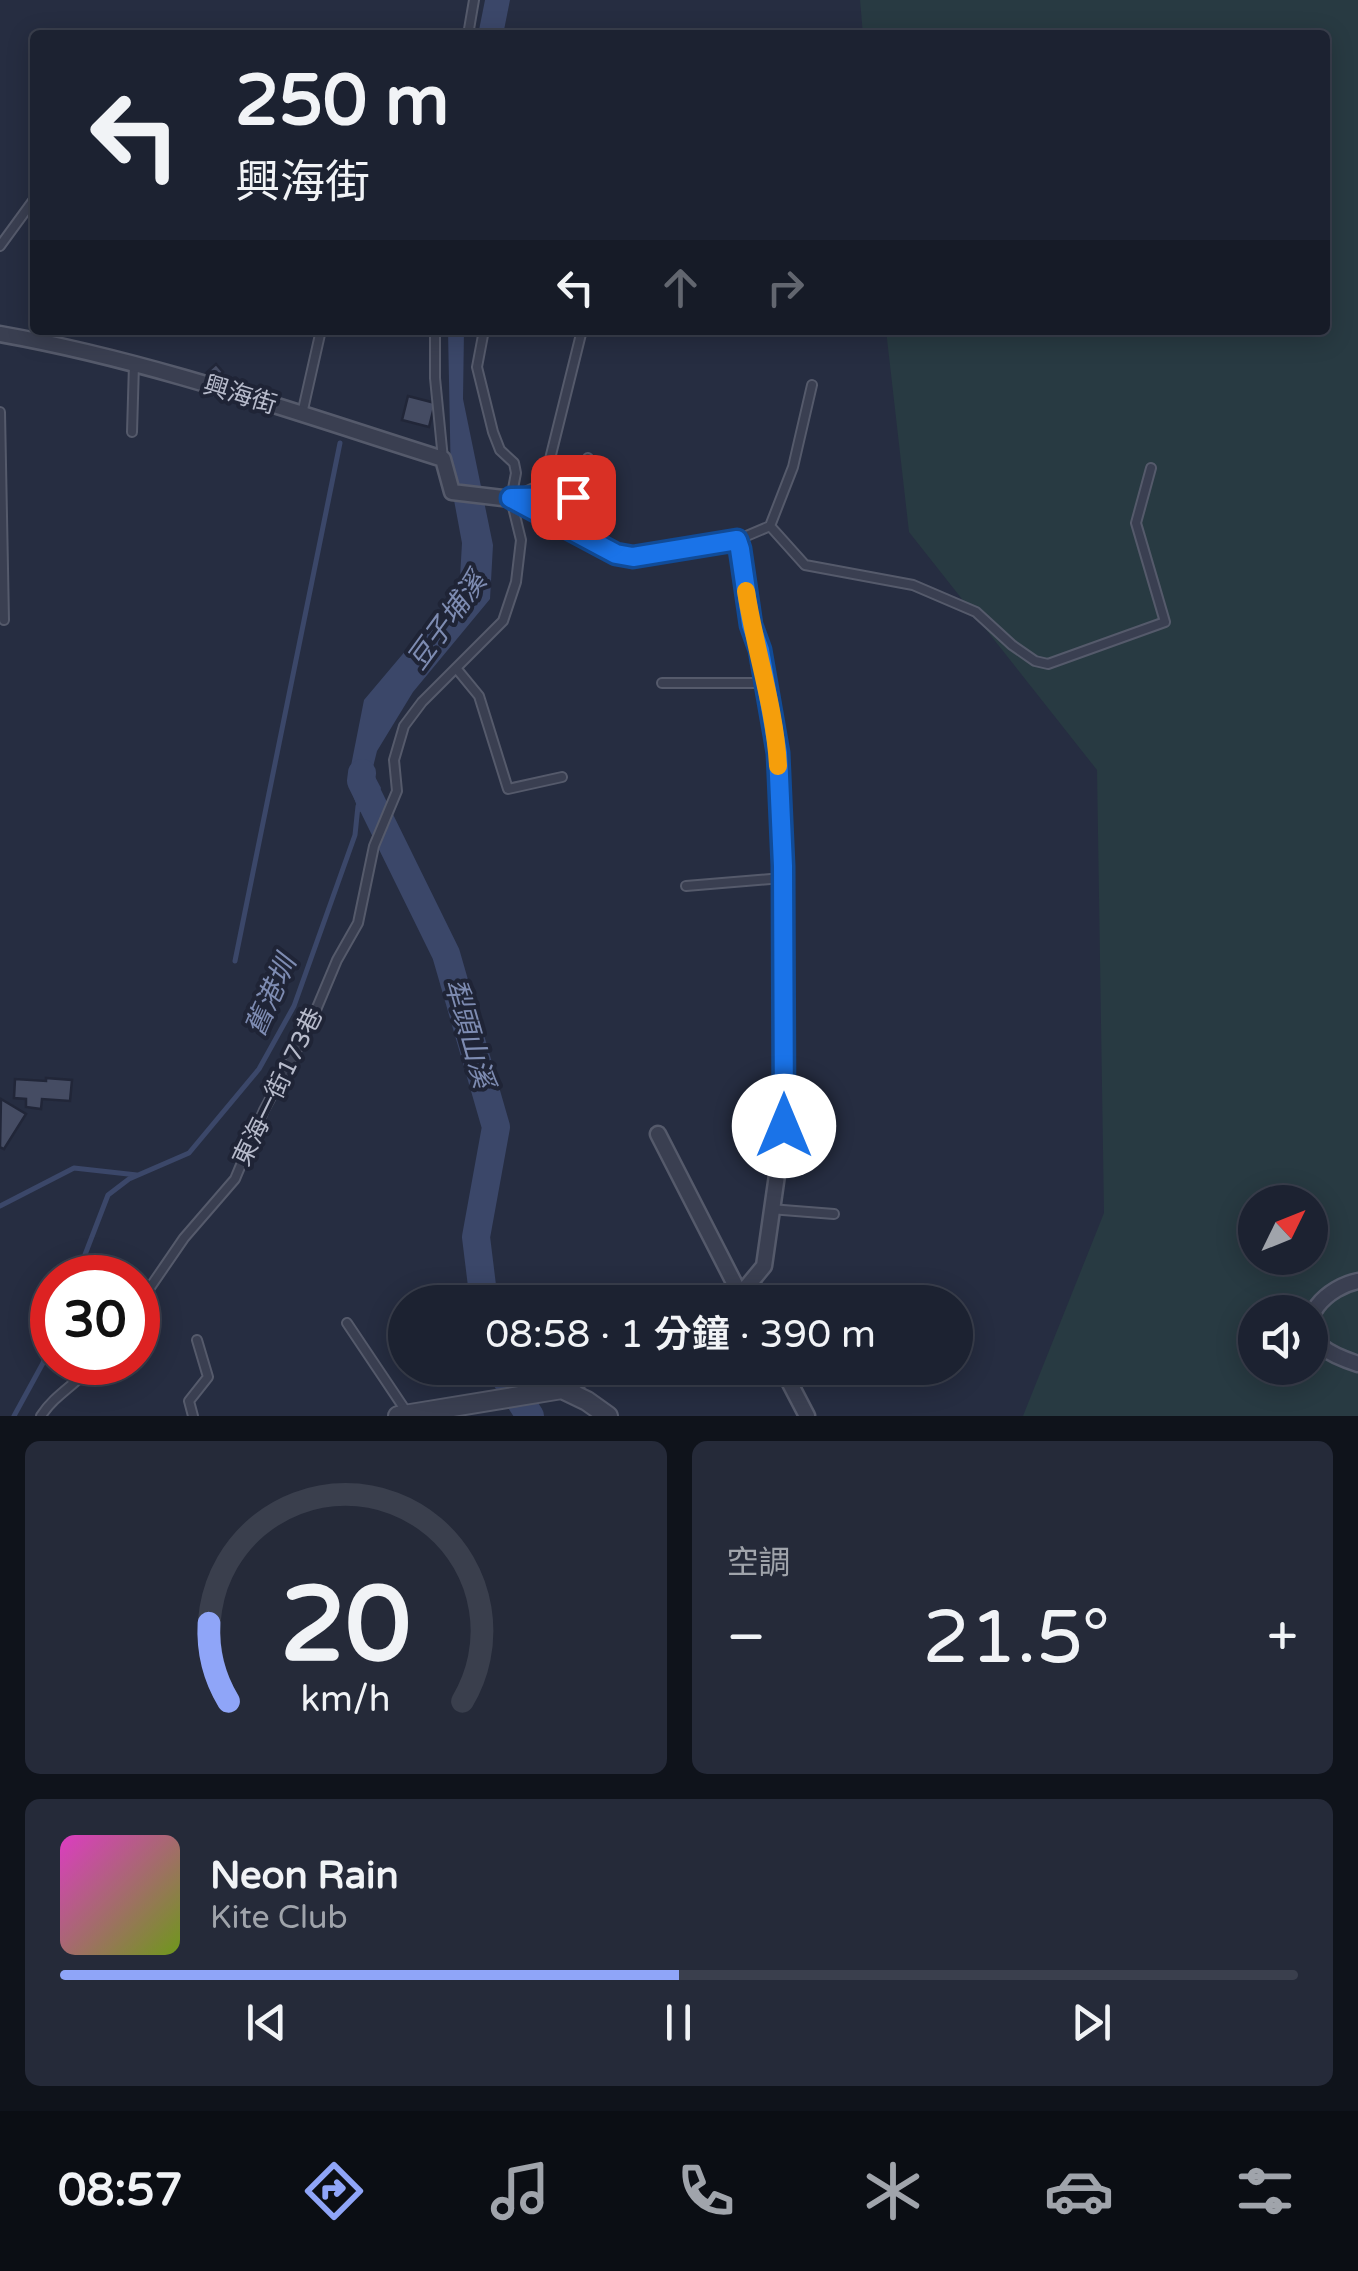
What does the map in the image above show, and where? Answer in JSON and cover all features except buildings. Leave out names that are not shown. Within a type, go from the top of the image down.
[{"type":"street","name":"興海街","points":[[0,334],[134,364],[443,459]]},
{"type":"street","points":[[443,459],[452,492],[511,498],[616,554],[633,557],[737,540],[778,753],[782,878],[784,1126],[764,1266],[751,1285]]},
{"type":"street","points":[[658,1134],[735,1285]]},
{"type":"street","points":[[1358,1281],[1332,1288],[1318,1303],[1312,1332],[1320,1346],[1358,1364]]},
{"type":"street","points":[[402,1415],[570,1385]]},
{"type":"street","points":[[791,1385],[807,1416]]},
{"type":"street","points":[[562,1389],[587,1400],[608,1416]]},
{"type":"lane","points":[[469,30],[474,0]]},
{"type":"lane","points":[[0,246],[30,205]]},
{"type":"lane","points":[[302,414],[320,335]]},
{"type":"lane","points":[[435,335],[443,459]]},
{"type":"lane","name":"東海一街173巷","points":[[160,1273],[184,1238],[235,1179],[264,1110],[358,924],[374,846],[397,791],[394,760],[404,726],[422,702],[503,621],[516,582],[521,540],[511,498],[514,463],[500,450],[493,432],[478,367],[483,335]]},
{"type":"lane","points":[[511,498],[544,483],[581,335]]},
{"type":"lane","points":[[132,432],[134,364]]},
{"type":"lane","points":[[737,540],[770,526],[793,467],[812,385]]},
{"type":"lane","points":[[0,412],[4,620]]},
{"type":"lane","points":[[511,498],[573,497],[588,458]]},
{"type":"lane","points":[[770,526],[805,565],[912,585],[976,612],[1012,646],[1035,661],[1048,664],[1164,622],[1165,614],[1138,540],[1136,523],[1151,468]]},
{"type":"lane","points":[[456,668],[479,696],[508,789],[562,777]]},
{"type":"lane","points":[[662,683],[765,683]]},
{"type":"lane","points":[[686,886],[782,878]]},
{"type":"lane","points":[[770,1210],[834,1214]]},
{"type":"lane","points":[[346,1324],[402,1415]]},
{"type":"lane","points":[[193,1416],[189,1400],[208,1376],[197,1340]]},
{"type":"lane","points":[[41,1416],[50,1402],[76,1385]]},
{"type":"shaded area","points":[[860,0],[1358,0],[1358,1416],[1023,1416],[1104,1213],[1097,770],[909,532],[887,335],[1330,335],[1330,30],[863,30]]},
{"type":"water","points":[[485,0],[510,0],[504,30],[479,30]]},
{"type":"water","name":"豆子埔溪","points":[[448,335],[464,335],[463,399],[493,545],[490,599],[413,692],[377,751],[372,771],[381,788],[370,810],[359,812],[348,781],[364,700],[407,649],[445,617],[459,595],[462,543],[451,484]]},
{"type":"waterway","points":[[235,961],[340,443]]},
{"type":"waterway","name":"犁頭山溪","points":[[362,773],[361,781],[446,954],[496,1127],[476,1237],[482,1285]]},
{"type":"waterway","name":"舊港圳","points":[[85,1255],[108,1195],[129,1179],[189,1153],[259,1069],[294,1006],[355,835],[358,806]]},
{"type":"waterway","name":"舊港圳","points":[[0,1206],[74,1168],[137,1175]]},
{"type":"waterway","name":"舊港圳","points":[[14,1416],[31,1385]]},
{"type":"waterway","name":"犁頭山溪","points":[[510,1385],[530,1416]]},
{"type":"slow traffic","points":[[746,591],[760,650],[778,766]]},
{"type":"route","points":[[573,497],[511,498],[616,554],[633,557],[737,540],[778,753],[783,866],[784,1126]]}]
